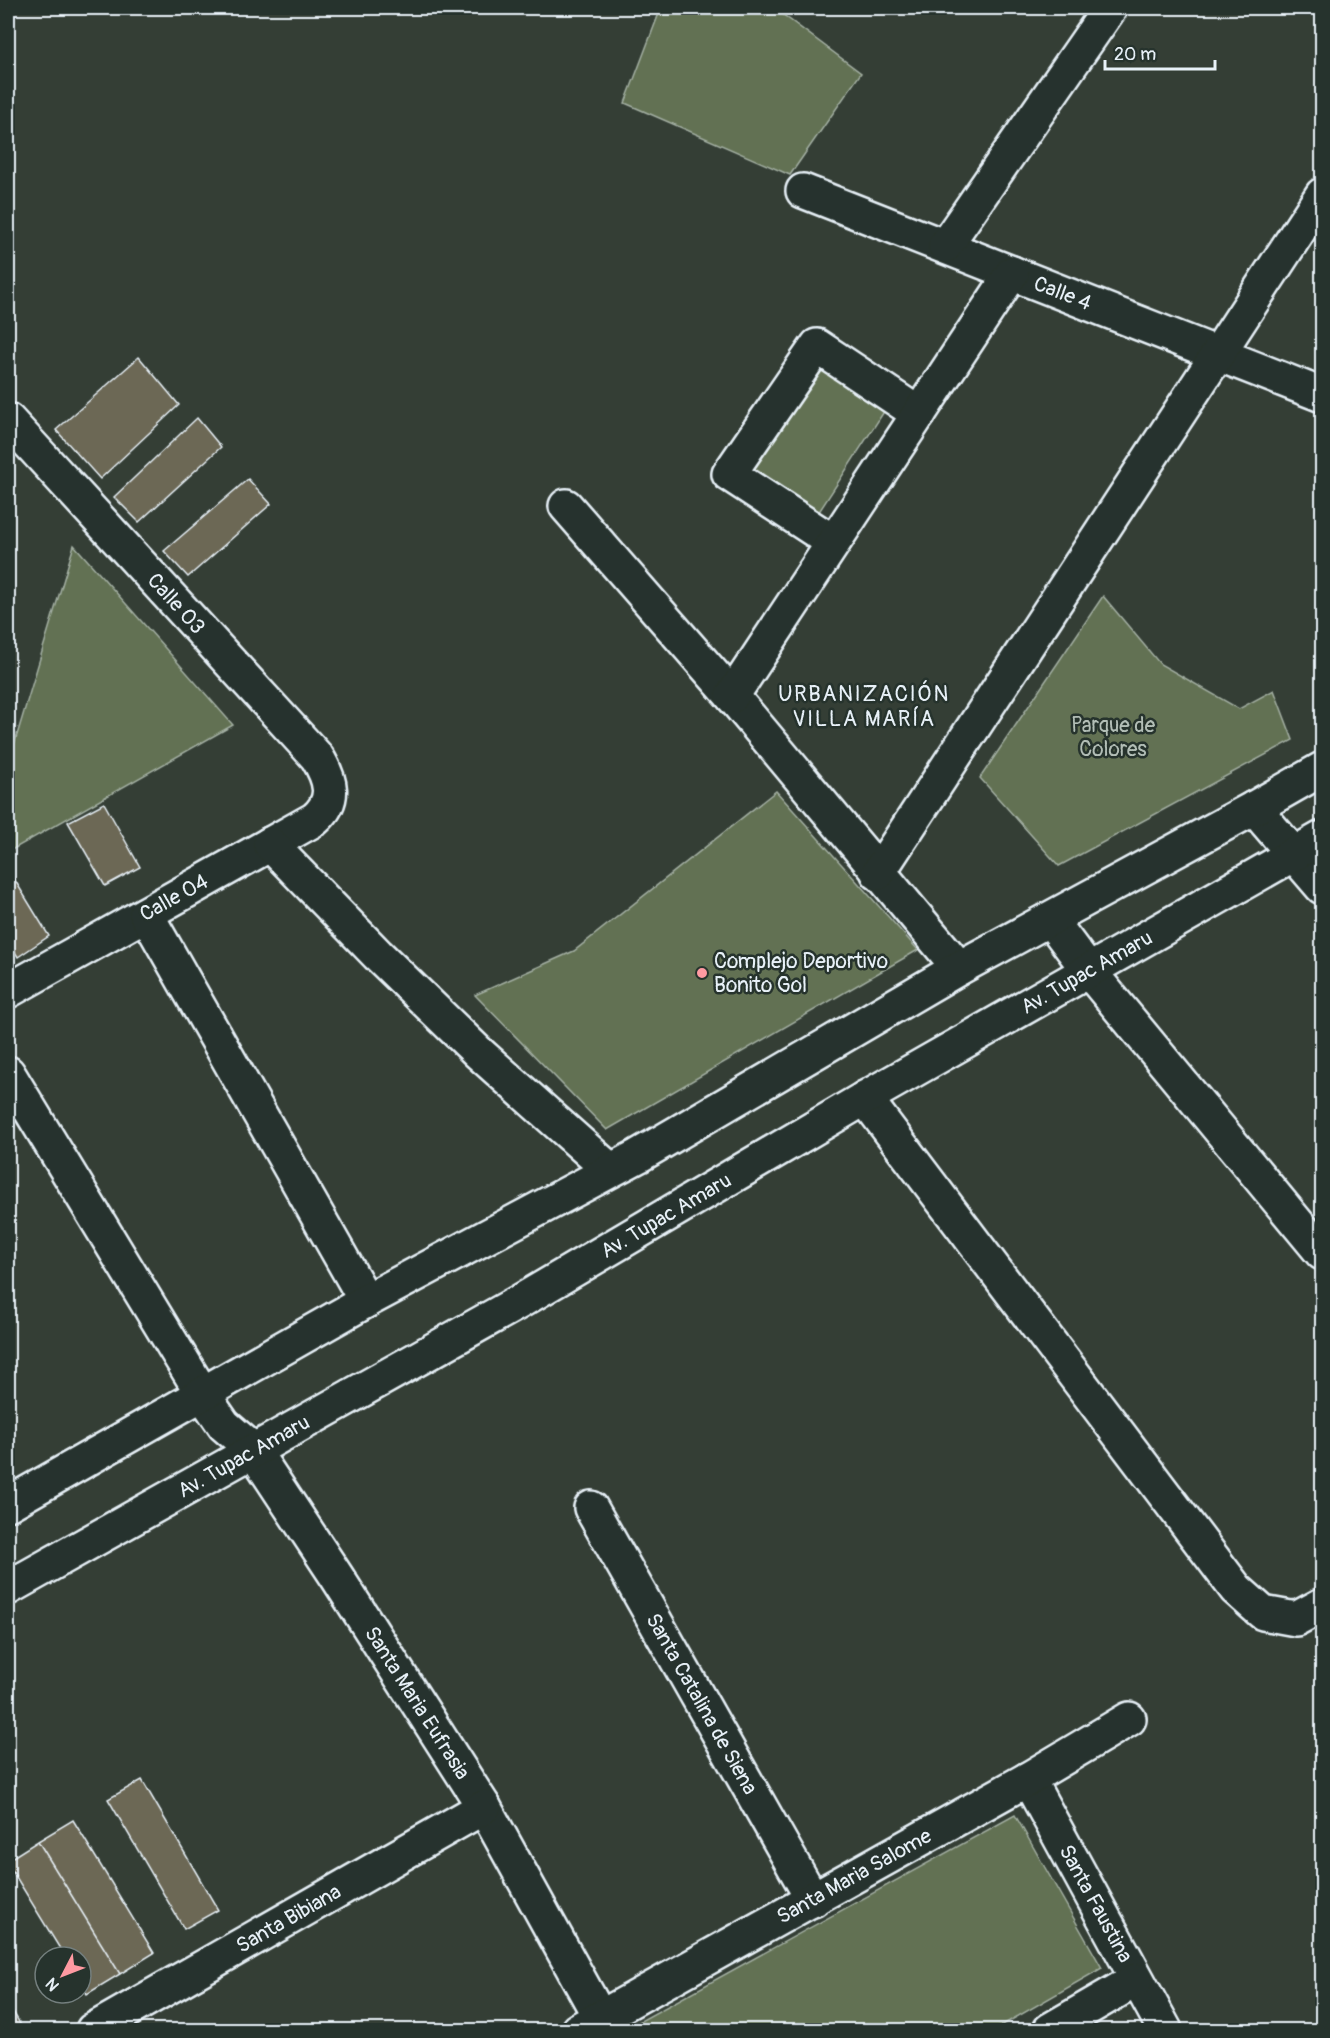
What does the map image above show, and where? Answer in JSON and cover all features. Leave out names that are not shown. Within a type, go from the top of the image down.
[{"type":"street","points":[[945,246],[1110,8]]},
{"type":"street","name":"Calle 4","points":[[803,191],[1323,395]]},
{"type":"street","points":[[878,873],[1323,195]]},
{"type":"street","points":[[732,696],[1012,273]]},
{"type":"street","points":[[833,542],[729,474],[817,346],[919,414]]},
{"type":"street","name":"Calle 03","points":[[8,420],[316,757],[327,777],[330,796]]},
{"type":"street","points":[[566,506],[732,696],[959,968]]},
{"type":"street","points":[[11,1495],[202,1393],[366,1301],[638,1156],[959,968],[1323,769]]},
{"type":"street","name":"Calle 04","points":[[8,991],[315,819],[327,806],[330,796]]},
{"type":"street","points":[[1254,808],[1323,887]]},
{"type":"street","name":"Av. Tupac Amaru","points":[[8,1588],[519,1302],[865,1098],[1323,838]]},
{"type":"street","points":[[270,844],[378,955],[479,1053],[610,1170]]},
{"type":"street","points":[[147,914],[366,1301]]},
{"type":"street","points":[[1050,919],[1088,970],[1323,1253]]},
{"type":"street","name":"Santa Maria Eufrasia","points":[[8,1073],[202,1393],[224,1425],[253,1450],[484,1807],[595,2026]]},
{"type":"street","points":[[865,1098],[1236,1589],[1263,1613],[1296,1619],[1323,1605]]},
{"type":"street","name":"Santa Catalina de Siena","points":[[591,1508],[813,1900]]},
{"type":"street","name":"Santa Maria Salome","points":[[595,2026],[1129,1719]]},
{"type":"street","name":"Santa Faustina","points":[[1028,1779],[1165,2031]]},
{"type":"street","name":"Santa Bibiana","points":[[93,2031],[484,1807]]},
{"type":"street","points":[[1050,2031],[1136,1980]]},
{"type":"green space","points":[[661,8],[774,8],[861,73],[790,175],[625,103]]},
{"type":"green space","points":[[820,364],[887,407],[813,521],[747,477]]},
{"type":"green space","points":[[74,545],[233,725],[8,852],[8,765]]},
{"type":"green space","name":"Parque de Colores","points":[[1103,596],[1160,664],[1239,709],[1274,690],[1293,740],[1059,866],[980,778]]},
{"type":"green space","name":"Complejo Deportivo Bonito Gol","points":[[776,791],[918,950],[607,1130],[475,995],[574,951]]},
{"type":"green space","points":[[1015,1815],[1102,1968],[994,2030],[638,2030],[635,2024]]},
{"type":"building","points":[[139,357],[179,405],[100,479],[56,430]]},
{"type":"building","points":[[197,418],[221,447],[139,522],[114,497]]},
{"type":"building","points":[[248,479],[271,504],[188,577],[164,551]]},
{"type":"building","points":[[104,803],[140,867],[105,886],[68,822]]},
{"type":"building","points":[[8,869],[49,936],[18,957],[8,940]]},
{"type":"building","points":[[142,1780],[218,1910],[184,1929],[108,1799]]},
{"type":"building","points":[[73,1820],[154,1953],[120,1974],[38,1841]]},
{"type":"building","points":[[38,1841],[120,1974],[93,1990],[93,1945],[58,1945],[8,1864],[8,1860]]},
{"type":"building","points":[[8,2003],[23,2029],[8,2030]]},
{"type":"place","name":"Complejo Deportivo Bonito Gol","points":[[702,973]]},
{"type":"district","name":"URBANIZACIÓN VILLA MARÍA","points":[[864,706]]}]
